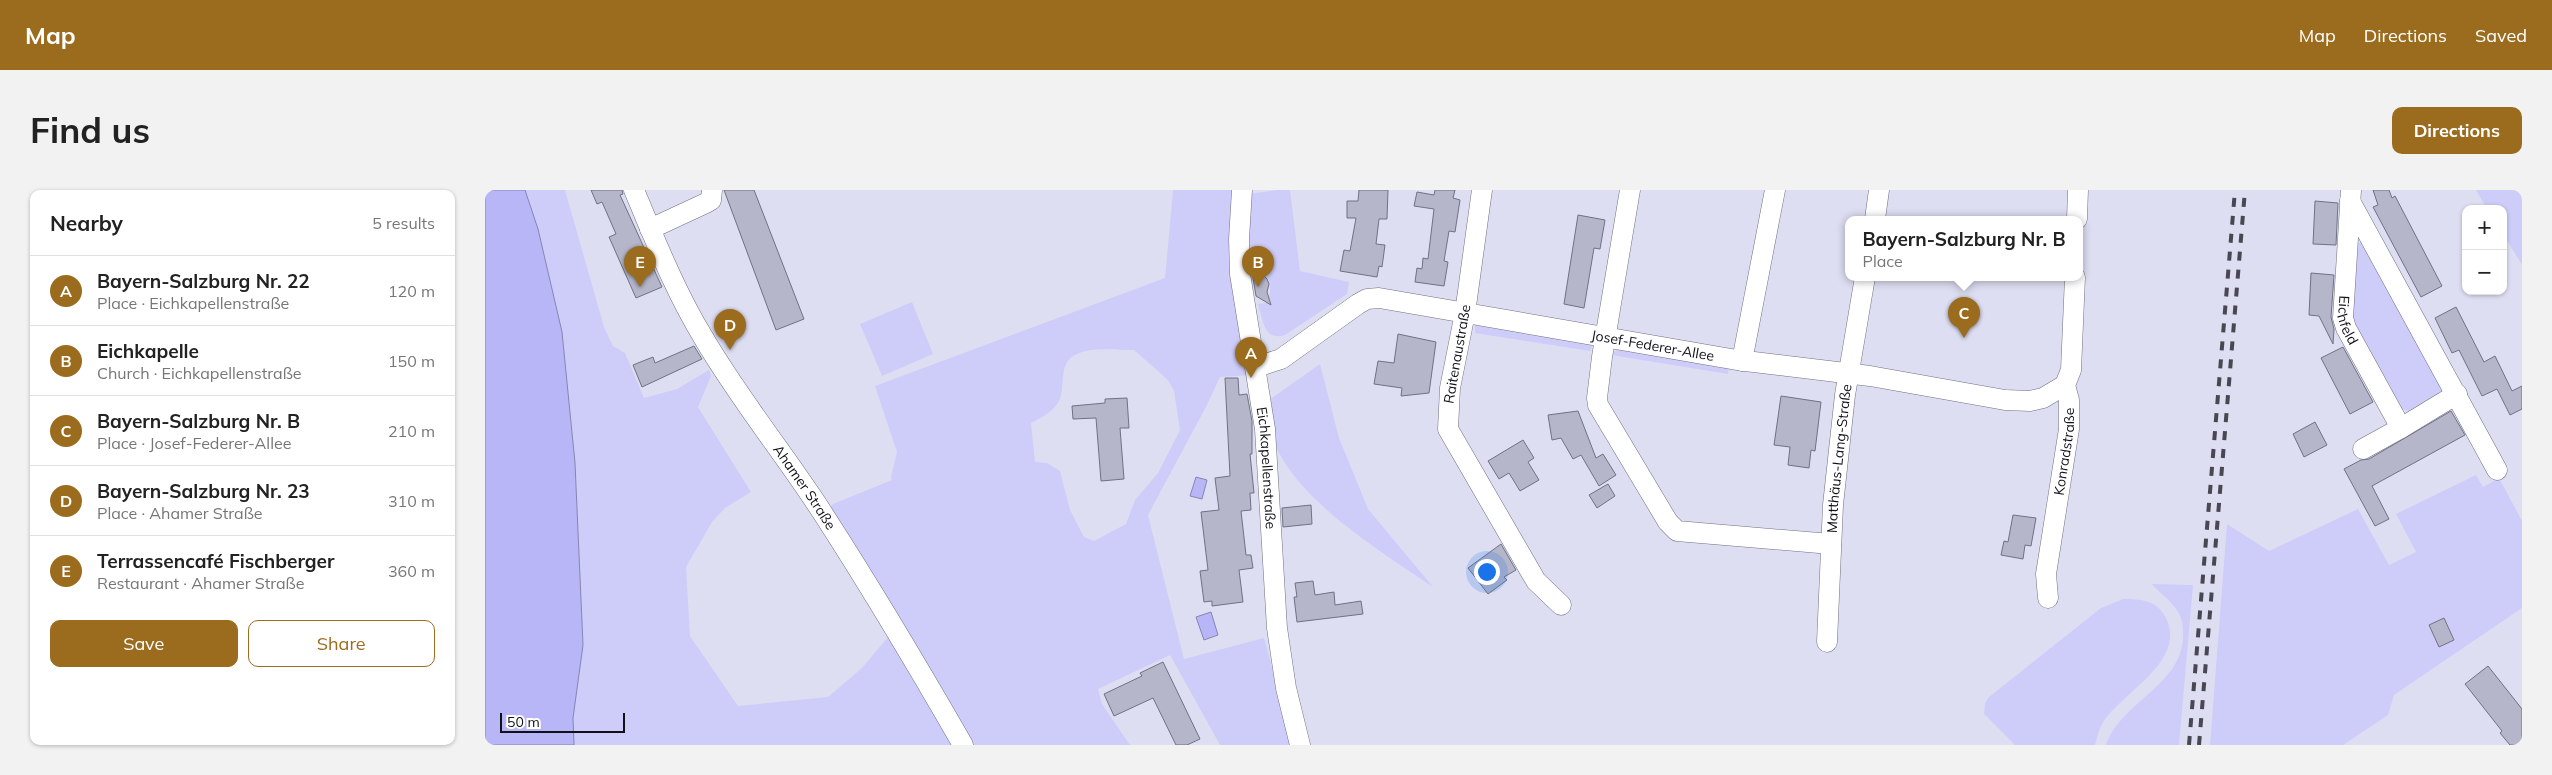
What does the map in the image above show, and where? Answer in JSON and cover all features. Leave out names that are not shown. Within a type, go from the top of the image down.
[{"type":"street","name":"Ahamer Straße","points":[[634,190],[681,298],[702,336],[829,523],[899,633],[963,745]]},
{"type":"street","points":[[650,229],[711,200],[712,190]]},
{"type":"street","name":"Eichkapellenstraße","points":[[1242,190],[1239,240],[1240,274],[1257,367],[1266,446],[1277,628],[1286,688],[1300,745]]},
{"type":"street","name":"Raitenaustraße","points":[[1482,190],[1465,313],[1449,388],[1448,428],[1536,581],[1561,605]]},
{"type":"street","points":[[1630,190],[1605,339],[1597,398],[1598,405],[1668,522],[1677,531],[1831,544]]},
{"type":"street","points":[[1742,361],[1775,190]]},
{"type":"street","points":[[1875,216],[1879,190]]},
{"type":"street","points":[[2077,216],[2078,190]]},
{"type":"street","name":"Eichfeld","points":[[2351,195],[2497,470]]},
{"type":"street","name":"Eichfeld","points":[[2351,195],[2343,318],[2346,328],[2401,428]]},
{"type":"street","name":"Matthäus-Lang-Straße","points":[[1827,642],[1833,505],[1849,374],[1864,281]]},
{"type":"street","name":"Konradstraße","points":[[2048,598],[2046,574],[2069,428],[2069,400],[2065,385],[2071,370],[2075,281]]},
{"type":"street","name":"Josef-Federer-Allee","points":[[1257,367],[1281,359],[1317,331],[1367,299],[1379,298],[1605,339],[1742,361],[1849,374],[2005,400],[2043,398],[2065,385]]},
{"type":"street","points":[[2363,449],[2457,394]]},
{"type":"shaded area","points":[[485,190],[525,190],[538,229],[562,332],[575,463],[583,645],[573,718],[574,745],[485,745]]},
{"type":"shaded area","points":[[525,190],[565,190],[604,327],[613,346],[625,353],[644,398],[677,389],[709,370],[711,376],[698,407],[751,492],[725,508],[712,522],[686,567],[690,636],[738,706],[828,697],[862,668],[888,637],[953,745],[574,745],[573,718],[583,645],[575,463],[562,332],[538,229]]},
{"type":"shaded area","points":[[1173,190],[1233,190],[1250,375],[1220,377],[1148,515],[1184,659],[1264,638],[1293,745],[1220,745],[1170,655],[1098,689],[1102,704],[1130,745],[969,745],[830,507],[833,504],[892,480],[891,477],[897,452],[875,386],[1165,278]],"holes":[[[1102,349],[1134,350],[1168,380],[1174,391],[1180,430],[1158,473],[1135,500],[1126,524],[1094,541],[1084,537],[1070,510],[1060,471],[1047,463],[1035,462],[1031,423],[1047,414],[1058,403],[1066,365],[1073,356],[1079,353]]]},
{"type":"shaded area","points":[[1290,190],[1300,271],[1349,282],[1347,294],[1285,335],[1278,336],[1273,335],[1265,328],[1258,304],[1266,303],[1270,286],[1267,277],[1259,273],[1258,268],[1270,261],[1247,245],[1249,194]]},
{"type":"shaded area","points":[[2476,190],[2522,190],[2522,265],[2507,241],[2507,205],[2485,205]]},
{"type":"shaded area","points":[[2358,243],[2366,243],[2445,385],[2442,395],[2409,411],[2398,408],[2355,325],[2352,315]]},
{"type":"shaded area","points":[[912,302],[933,354],[882,376],[860,324]]},
{"type":"shaded area","points":[[1475,325],[1589,341],[1592,347],[1590,351],[1475,333]]},
{"type":"shaded area","points":[[1621,346],[1729,364],[1728,374],[1611,355]]},
{"type":"shaded area","points":[[1320,364],[1339,438],[1368,509],[1433,587],[1369,543],[1325,508],[1289,470],[1277,449],[1270,419],[1269,400]]},
{"type":"shaded area","points":[[2476,475],[2483,487],[2499,478],[2522,521],[2522,608],[2394,695],[2388,715],[2343,745],[2210,745],[2227,524],[2269,551],[2358,509],[2389,565],[2416,552],[2396,514]]},
{"type":"shaded area","points":[[1196,477],[1207,480],[1202,499],[1190,496]]},
{"type":"shaded area","points":[[2152,584],[2193,585],[2179,745],[2106,745],[2114,730],[2125,716],[2174,667],[2181,652],[2183,630],[2180,615],[2174,605]]},
{"type":"shaded area","points":[[2123,599],[2142,600],[2153,604],[2158,607],[2166,618],[2170,634],[2167,649],[2159,664],[2109,714],[2101,726],[2095,745],[2015,745],[1984,714],[1985,703],[1989,697],[2101,608]]},
{"type":"shaded area","points":[[1211,612],[1218,635],[1204,640],[1196,617]]},
{"type":"building","points":[[591,190],[622,190],[623,194],[620,195],[662,287],[636,298],[609,237],[616,234],[602,202],[597,204]]},
{"type":"building","points":[[724,190],[754,190],[804,319],[776,330]]},
{"type":"building","points":[[1359,190],[1388,190],[1387,219],[1379,219],[1376,244],[1385,245],[1382,267],[1379,266],[1377,277],[1340,271],[1344,250],[1350,251],[1356,218],[1347,218],[1347,201],[1358,201]]},
{"type":"building","points":[[1435,190],[1455,190],[1453,198],[1460,200],[1455,232],[1449,231],[1444,261],[1448,262],[1444,286],[1415,282],[1417,268],[1422,269],[1423,258],[1428,259],[1434,209],[1414,206],[1417,192],[1434,195]]},
{"type":"building","points":[[2373,190],[2389,190],[2392,198],[2395,196],[2442,286],[2421,297],[2373,207],[2378,205]]},
{"type":"building","points":[[2315,201],[2338,203],[2336,245],[2313,244]]},
{"type":"building","points":[[1578,215],[1605,220],[1600,249],[1594,248],[1584,308],[1564,304]]},
{"type":"building","points":[[1252,272],[1263,275],[1267,279],[1269,284],[1267,292],[1271,305],[1256,296]]},
{"type":"building","points":[[2311,273],[2334,275],[2331,317],[2334,329],[2333,344],[2319,316],[2309,315]]},
{"type":"building","points":[[2456,307],[2484,362],[2495,356],[2512,391],[2522,386],[2522,409],[2510,415],[2497,389],[2482,396],[2459,350],[2452,353],[2435,318]]},
{"type":"building","points":[[1398,334],[1436,342],[1429,393],[1401,396],[1402,388],[1374,384],[1378,361],[1394,363]]},
{"type":"building","points":[[694,346],[702,359],[642,387],[633,365],[653,357],[655,363]]},
{"type":"building","points":[[2343,347],[2373,402],[2350,414],[2321,358]]},
{"type":"building","points":[[1225,378],[1238,378],[1239,395],[1247,394],[1252,421],[1252,454],[1250,454],[1254,493],[1250,493],[1251,510],[1241,511],[1246,555],[1251,555],[1253,568],[1239,570],[1243,602],[1212,606],[1212,601],[1204,602],[1200,571],[1208,570],[1201,512],[1219,510],[1215,478],[1230,476]]},
{"type":"building","points":[[1781,396],[1821,402],[1815,451],[1811,450],[1809,468],[1788,465],[1790,447],[1774,445]]},
{"type":"building","points":[[1127,398],[1129,428],[1120,428],[1124,479],[1101,481],[1096,418],[1073,419],[1072,406],[1105,403],[1105,399]]},
{"type":"building","points":[[1578,411],[1596,458],[1603,454],[1616,475],[1599,486],[1581,455],[1573,459],[1561,438],[1552,440],[1548,415]]},
{"type":"building","points":[[2451,411],[2465,435],[2372,486],[2389,519],[2375,526],[2344,469],[2361,460],[2369,459]]},
{"type":"building","points":[[2315,422],[2327,445],[2304,457],[2293,434]]},
{"type":"building","points":[[1523,440],[1534,458],[1528,462],[1539,480],[1520,491],[1509,473],[1499,479],[1488,461]]},
{"type":"building","points":[[1608,484],[1615,496],[1597,508],[1589,495]]},
{"type":"building","points":[[1311,505],[1312,524],[1283,527],[1282,508]]},
{"type":"building","points":[[2013,515],[2036,518],[2031,546],[2025,545],[2023,559],[2001,555],[2004,541],[2008,542]]},
{"type":"building","points":[[1501,544],[1516,570],[1504,577],[1507,580],[1488,594],[1468,568]]},
{"type":"building","points":[[1313,581],[1315,595],[1334,592],[1335,605],[1361,601],[1363,614],[1297,622],[1294,597],[1297,597],[1295,583]]},
{"type":"building","points":[[2444,618],[2454,640],[2439,647],[2429,625]]},
{"type":"building","points":[[1163,662],[1200,739],[1187,745],[1176,745],[1153,698],[1114,716],[1104,694],[1142,676],[1140,673]]},
{"type":"building","points":[[2488,666],[2522,709],[2522,745],[2510,745],[2500,733],[2502,731],[2465,684]]},
{"type":"railway","points":[[2189,745],[2235,190]]},
{"type":"railway","points":[[2199,745],[2245,190]]},
{"type":"place","name":"Terrassencafé Fischberger","points":[[640,287]]},
{"type":"place","name":"Eichkapelle","points":[[1258,287]]},
{"type":"place","name":"Bayern-Salzburg Nr. B","points":[[1964,338]]},
{"type":"place","name":"Bayern-Salzburg Nr. 23","points":[[730,350]]},
{"type":"place","name":"Bayern-Salzburg Nr. 22","points":[[1251,378]]}]
